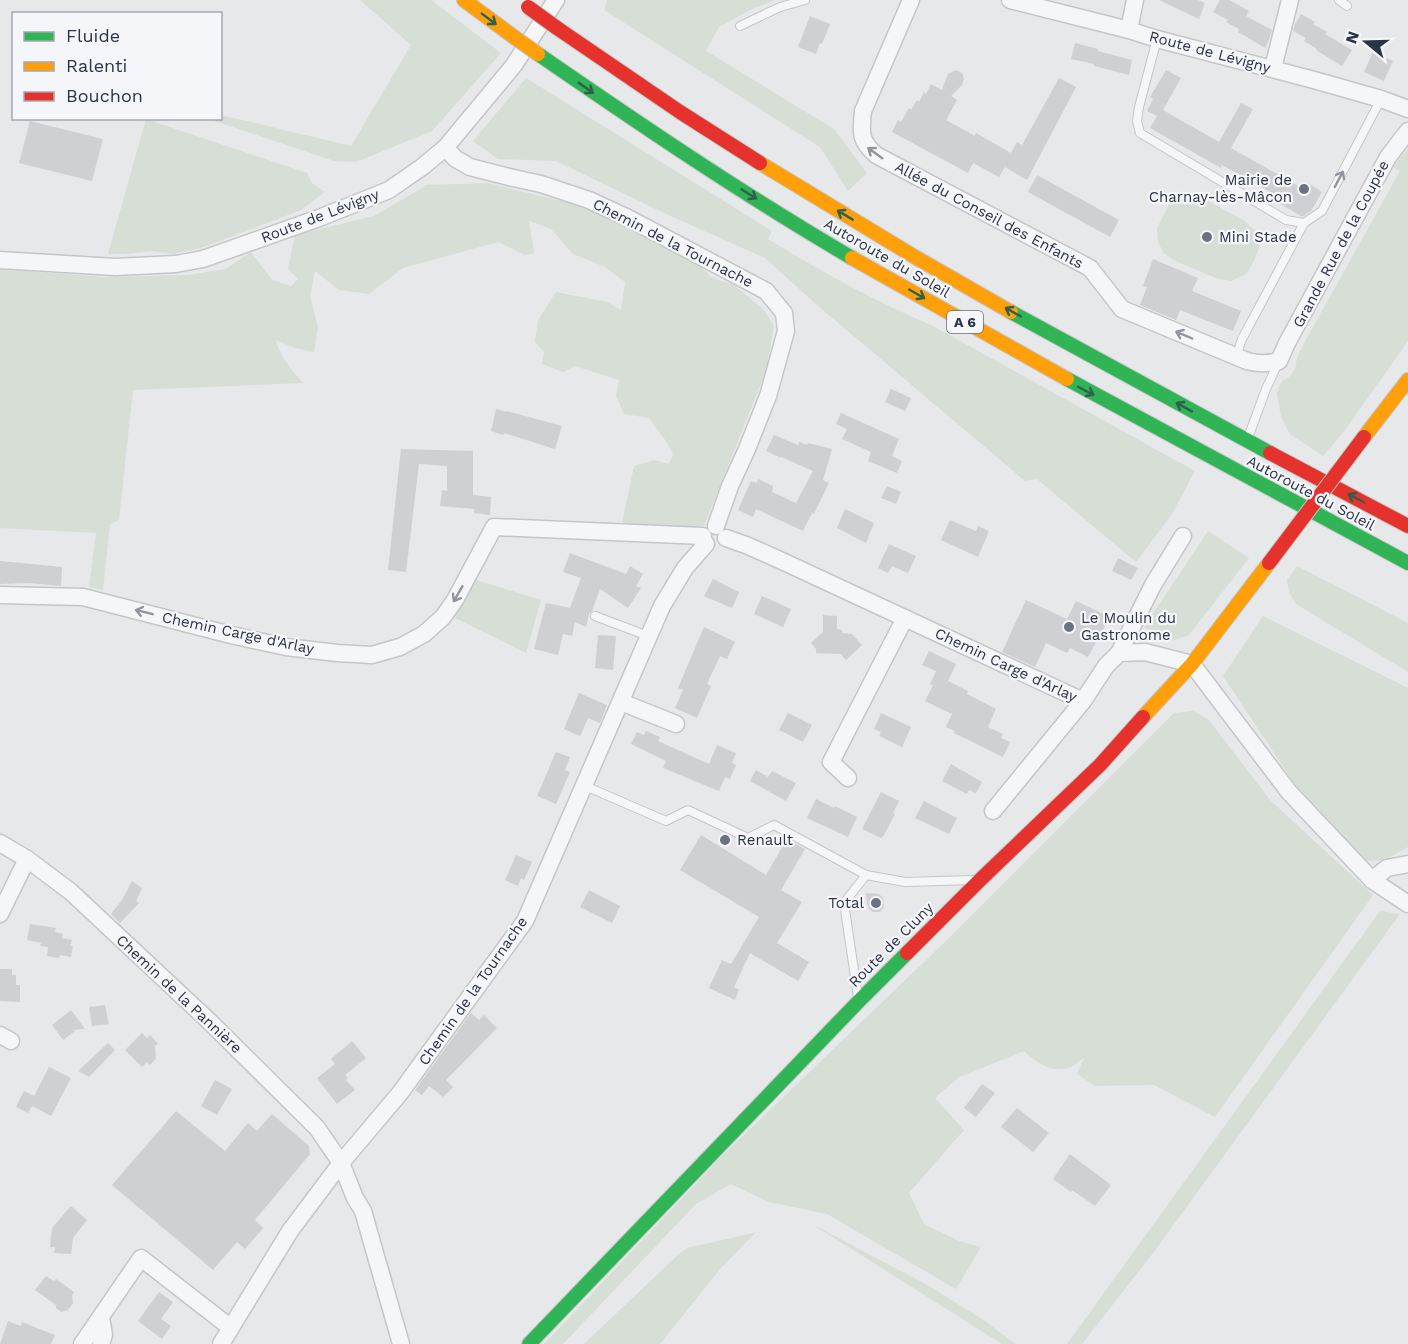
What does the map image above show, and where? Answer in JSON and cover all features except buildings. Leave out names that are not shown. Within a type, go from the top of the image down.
[{"type":"main road","name":"Autoroute du Soleil","points":[[464,0],[513,37],[639,124],[821,239],[1063,378],[1408,563]]},
{"type":"main road","name":"Autoroute du Soleil","points":[[523,4],[660,99],[755,160],[931,266],[1247,441],[1408,526]]},
{"type":"main road","name":"Route de Cluny","points":[[528,1344],[859,1001],[1100,765],[1192,664],[1408,380]]},
{"type":"street","name":"Route de Lévigny","points":[[0,260],[115,267],[176,264],[202,259],[319,218],[388,190],[422,167],[445,147],[514,65],[556,0]]},
{"type":"street","name":"Allée du Conseil des Enfants","points":[[911,0],[863,111],[861,129],[867,147],[876,155],[1090,268],[1122,309],[1241,359],[1257,363],[1279,361]]},
{"type":"street","name":"Route de Lévigny","points":[[1010,0],[1030,2],[1157,39],[1273,68],[1382,99],[1408,109]]},
{"type":"street","points":[[1129,30],[1135,0]]},
{"type":"street","points":[[1273,68],[1290,0]]},
{"type":"street","name":"Grande Rue de la Coupée","points":[[1279,361],[1388,157],[1408,131]]},
{"type":"street","name":"Chemin de la Tournache","points":[[220,1344],[290,1231],[341,1163],[400,1093],[525,921],[662,606],[685,567],[713,536],[730,486],[768,396],[786,331],[784,314],[766,291],[628,218],[589,200],[541,184],[470,167],[456,159],[445,147]]},
{"type":"street","name":"Chemin Carge d'Arlay","points":[[0,594],[83,597],[286,647],[372,655],[400,647],[424,634],[443,617],[455,600],[494,527],[713,536],[746,545],[1083,700],[1106,666],[1119,653],[1153,585],[1183,536]]},
{"type":"street","points":[[848,778],[831,762],[905,618]]},
{"type":"street","points":[[1119,653],[1145,652],[1192,664],[1289,792],[1372,880],[1408,904]]},
{"type":"street","points":[[993,811],[1083,700]]},
{"type":"street","points":[[621,702],[676,723]]},
{"type":"street","name":"Chemin de la Pannière","points":[[0,843],[27,859],[71,892],[210,1022],[317,1128],[341,1163],[355,1198],[363,1211],[401,1344]]},
{"type":"street","points":[[0,914],[27,859]]},
{"type":"street","points":[[1372,880],[1387,868],[1408,864]]},
{"type":"street","points":[[82,1344],[141,1258],[231,1328]]},
{"type":"street","points":[[101,1317],[104,1335],[101,1344]]},
{"type":"lane","points":[[740,26],[780,7],[805,0]]},
{"type":"lane","points":[[1339,0],[1347,6]]},
{"type":"lane","points":[[1157,39],[1139,107],[1137,121],[1140,133],[1286,220],[1304,223]]},
{"type":"lane","points":[[1241,359],[1238,351],[1242,339],[1304,223],[1322,211],[1382,99]]},
{"type":"lane","points":[[1247,441],[1279,361]]},
{"type":"lane","points":[[595,616],[648,636]]},
{"type":"lane","points":[[583,785],[666,822],[688,810],[748,838],[774,825],[866,875],[905,882],[980,880]]},
{"type":"lane","points":[[859,1001],[844,903],[866,875]]},
{"type":"shaded area","points":[[360,0],[431,0],[501,53],[432,131],[356,162],[334,161],[212,120],[222,120],[222,115],[351,146],[411,45]]},
{"type":"shaded area","points":[[607,0],[775,0],[754,8],[719,27],[706,51],[834,129],[867,173],[848,191],[820,147],[604,10]]},
{"type":"shaded area","points":[[526,78],[772,231],[768,239],[807,263],[868,296],[931,325],[1195,471],[1172,514],[1136,562],[1037,479],[1025,481],[817,305],[765,258],[556,161],[498,159],[473,141]]},
{"type":"shaded area","points":[[146,120],[307,173],[312,183],[325,192],[301,210],[204,247],[173,254],[151,251],[108,254]]},
{"type":"shaded area","points":[[1408,149],[1408,341],[1345,430],[1323,456],[1290,434],[1281,417],[1277,394],[1281,382],[1295,369],[1303,345],[1400,171],[1393,167]]},
{"type":"shaded area","points":[[488,183],[585,207],[700,265],[711,277],[734,285],[764,310],[774,326],[766,371],[704,526],[621,528],[634,466],[654,460],[669,464],[673,454],[649,418],[624,414],[616,396],[619,380],[575,366],[563,372],[542,364],[544,352],[535,342],[538,320],[556,292],[607,302],[621,310],[625,282],[605,267],[573,254],[551,229],[529,221],[534,253],[525,255],[498,242],[403,268],[369,294],[339,290],[315,271],[310,296],[318,327],[314,352],[295,348],[276,340],[283,357],[303,383],[133,390],[119,520],[110,524],[103,590],[89,587],[96,533],[0,528],[0,269],[103,277],[188,275],[226,269],[251,252],[272,280],[291,286],[298,279],[288,269],[295,235],[374,216],[427,185]]},
{"type":"shaded area","name":"Mini Stade","points":[[1178,193],[1194,194],[1208,201],[1245,221],[1256,232],[1260,245],[1246,274],[1231,281],[1216,278],[1173,260],[1163,252],[1158,242],[1157,228],[1171,201]]},
{"type":"shaded area","points":[[1208,531],[1249,558],[1188,636],[1167,642],[1144,627]]},
{"type":"shaded area","points":[[1297,566],[1408,623],[1408,672],[1296,604],[1289,592],[1287,580]]},
{"type":"shaded area","points":[[476,580],[541,600],[526,653],[455,618]]},
{"type":"shaded area","points":[[1263,616],[1408,688],[1408,847],[1385,860],[1366,861],[1294,783],[1223,676]]},
{"type":"shaded area","points":[[1193,711],[1208,719],[1271,801],[1373,895],[1215,1117],[1154,1085],[1095,1086],[1077,1074],[1084,1058],[1070,1067],[1055,1069],[1038,1063],[1024,1051],[959,1077],[935,1098],[964,1130],[909,1193],[924,1224],[959,1241],[981,1247],[956,1289],[827,1214],[769,1202],[731,1184],[696,1204],[563,1344],[544,1344],[725,1153],[948,939],[1174,713]]},
{"type":"shaded area","points":[[1380,911],[1400,914],[1153,1253],[1082,1344],[1067,1344]]},
{"type":"shaded area","points":[[812,1224],[929,1286],[985,1321],[1015,1344],[1002,1344]]},
{"type":"shaded area","points":[[756,1232],[720,1269],[660,1344],[584,1344],[689,1247]]},
{"type":"traffic: fast","points":[[538,54],[732,184],[852,258]]},
{"type":"traffic: fast","points":[[1011,312],[1270,453]]},
{"type":"traffic: fast","points":[[1067,379],[1408,563]]},
{"type":"traffic: fast","points":[[529,1344],[907,953]]},
{"type":"traffic: slow","points":[[464,0],[514,37]]},
{"type":"traffic: slow","points":[[514,37],[538,54]]},
{"type":"traffic: slow","points":[[760,163],[1011,312]]},
{"type":"traffic: slow","points":[[852,258],[1067,379]]},
{"type":"traffic: slow","points":[[1364,437],[1408,380]]},
{"type":"traffic: slow","points":[[1143,717],[1192,664],[1269,563]]},
{"type":"traffic: jam","points":[[528,7],[557,28]]},
{"type":"traffic: jam","points":[[557,28],[680,112],[760,163]]},
{"type":"traffic: jam","points":[[1269,563],[1364,437]]},
{"type":"traffic: jam","points":[[1270,453],[1408,526]]},
{"type":"traffic: jam","points":[[907,953],[1100,765],[1143,717]]},
{"type":"place","name":"Mairie de Charnay-lès-Mâcon","points":[[1304,189]]},
{"type":"place","name":"Mini Stade","points":[[1207,237]]},
{"type":"place","name":"Le Moulin du Gastronome","points":[[1069,627]]},
{"type":"place","name":"Renault","points":[[725,840]]},
{"type":"place","name":"Total","points":[[876,903]]}]
